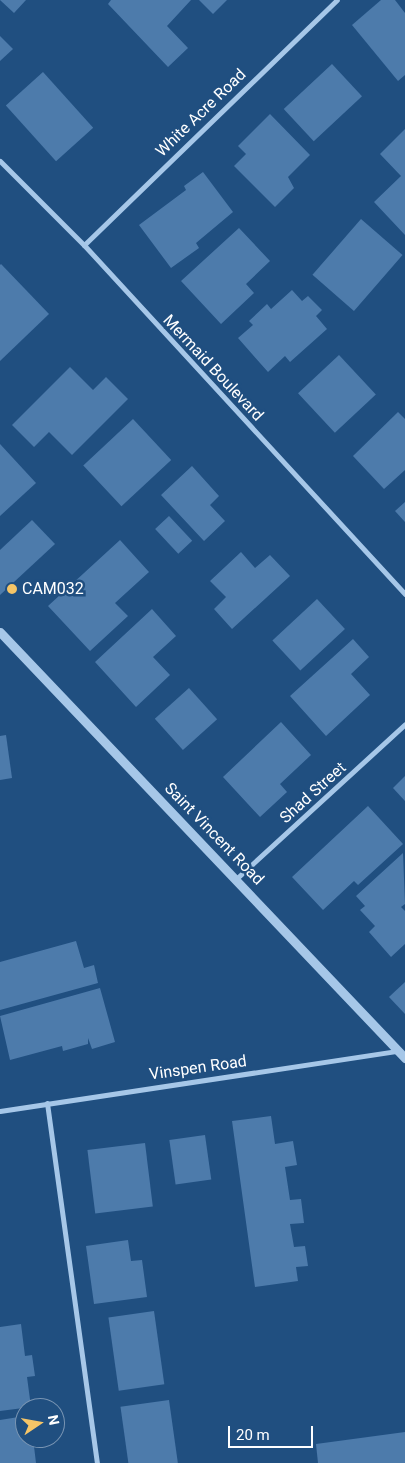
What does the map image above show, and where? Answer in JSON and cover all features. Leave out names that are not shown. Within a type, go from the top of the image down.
[{"type":"street","name":"White Acre Road","points":[[84,245],[337,0]]},
{"type":"street","name":"Mermaid Boulevard","points":[[0,161],[84,245],[405,594]]},
{"type":"street","name":"Saint Vincent Road","points":[[0,632],[402,1054]]},
{"type":"street","name":"Shad Street","points":[[236,879],[405,724]]},
{"type":"street","name":"Vinspen Road","points":[[0,1111],[402,1054]]},
{"type":"street","points":[[47,1103],[97,1463]]},
{"type":"building","points":[[0,0],[26,0],[14,13]]},
{"type":"building","points":[[111,0],[191,0],[167,26],[188,48],[168,67],[108,4]]},
{"type":"building","points":[[199,0],[227,0],[213,14]]},
{"type":"building","points":[[381,0],[395,0],[405,13],[405,75],[398,81],[352,25]]},
{"type":"building","points":[[0,36],[13,49],[0,61]]},
{"type":"building","points":[[332,64],[362,96],[314,141],[284,109]]},
{"type":"building","points":[[43,72],[93,128],[56,161],[6,105]]},
{"type":"building","points":[[270,114],[310,155],[288,177],[294,188],[275,207],[234,166],[246,154],[238,146]]},
{"type":"building","points":[[405,129],[405,235],[374,202],[401,176],[380,154]]},
{"type":"building","points":[[203,172],[233,212],[196,243],[199,248],[171,268],[139,225],[186,190],[184,186]]},
{"type":"building","points":[[361,219],[403,255],[354,311],[312,275]]},
{"type":"building","points":[[239,228],[270,261],[246,284],[254,293],[221,324],[181,281]]},
{"type":"building","points":[[0,265],[49,314],[0,361]]},
{"type":"building","points":[[292,290],[302,301],[308,296],[322,310],[316,316],[327,329],[290,362],[285,356],[268,372],[238,338],[253,325],[249,321],[267,304],[271,309]]},
{"type":"building","points":[[339,355],[376,394],[335,433],[298,393]]},
{"type":"building","points":[[70,367],[93,390],[106,377],[128,399],[72,455],[49,432],[34,447],[12,425]]},
{"type":"building","points":[[398,412],[405,419],[405,470],[384,489],[353,456]]},
{"type":"building","points":[[133,419],[171,460],[121,506],[83,465]]},
{"type":"building","points":[[0,444],[36,483],[0,516]]},
{"type":"building","points":[[192,466],[219,496],[210,505],[225,521],[204,541],[161,495]]},
{"type":"building","points":[[405,502],[405,522],[395,511]]},
{"type":"building","points":[[169,516],[192,541],[178,554],[155,529]]},
{"type":"building","points":[[32,520],[55,544],[0,595],[0,550]]},
{"type":"building","points":[[120,540],[149,572],[115,603],[128,616],[90,651],[48,606]]},
{"type":"building","points":[[241,552],[255,568],[270,555],[290,576],[232,629],[214,609],[226,597],[210,581]]},
{"type":"building","points":[[317,599],[345,629],[300,671],[272,641]]},
{"type":"building","points":[[152,609],[176,636],[153,657],[170,675],[136,707],[95,662]]},
{"type":"building","points":[[353,639],[369,657],[351,674],[370,695],[326,736],[290,696]]},
{"type":"building","points":[[189,688],[217,719],[183,750],[155,719]]},
{"type":"building","points":[[281,722],[311,755],[280,784],[287,792],[260,817],[223,777]]},
{"type":"building","points":[[6,735],[12,778],[0,780],[0,736]]},
{"type":"building","points":[[405,776],[405,801],[393,788]]},
{"type":"building","points":[[368,806],[403,844],[358,885],[354,881],[323,910],[292,877]]},
{"type":"building","points":[[403,853],[405,904],[401,907],[405,911],[405,944],[391,957],[369,932],[375,926],[360,910],[365,906],[356,896]]},
{"type":"building","points":[[76,941],[84,968],[94,965],[98,983],[0,1010],[0,962]]},
{"type":"building","points":[[405,982],[405,1014],[389,997]]},
{"type":"building","points":[[100,988],[115,1042],[92,1049],[88,1038],[88,1044],[63,1051],[62,1046],[10,1060],[0,1016]]},
{"type":"building","points":[[271,1116],[275,1144],[293,1141],[297,1165],[285,1167],[290,1200],[301,1199],[304,1223],[290,1224],[294,1247],[305,1246],[308,1266],[296,1267],[298,1281],[255,1287],[232,1121]]},
{"type":"building","points":[[205,1135],[211,1180],[176,1185],[169,1140]]},
{"type":"building","points":[[145,1143],[153,1207],[95,1214],[87,1150]]},
{"type":"building","points":[[128,1240],[131,1261],[142,1260],[147,1297],[94,1304],[86,1246]]},
{"type":"building","points":[[154,1311],[164,1384],[119,1391],[108,1317]]},
{"type":"building","points":[[21,1324],[25,1356],[32,1355],[35,1376],[27,1377],[30,1398],[15,1398],[15,1409],[0,1411],[0,1327]]},
{"type":"building","points":[[169,1400],[178,1463],[128,1463],[120,1407]]},
{"type":"building","points":[[15,1418],[15,1448],[34,1448],[36,1463],[0,1463],[0,1420]]},
{"type":"building","points":[[405,1432],[405,1463],[318,1463],[316,1444]]},
{"type":"place","name":"CAM032","points":[[12,589]]}]
